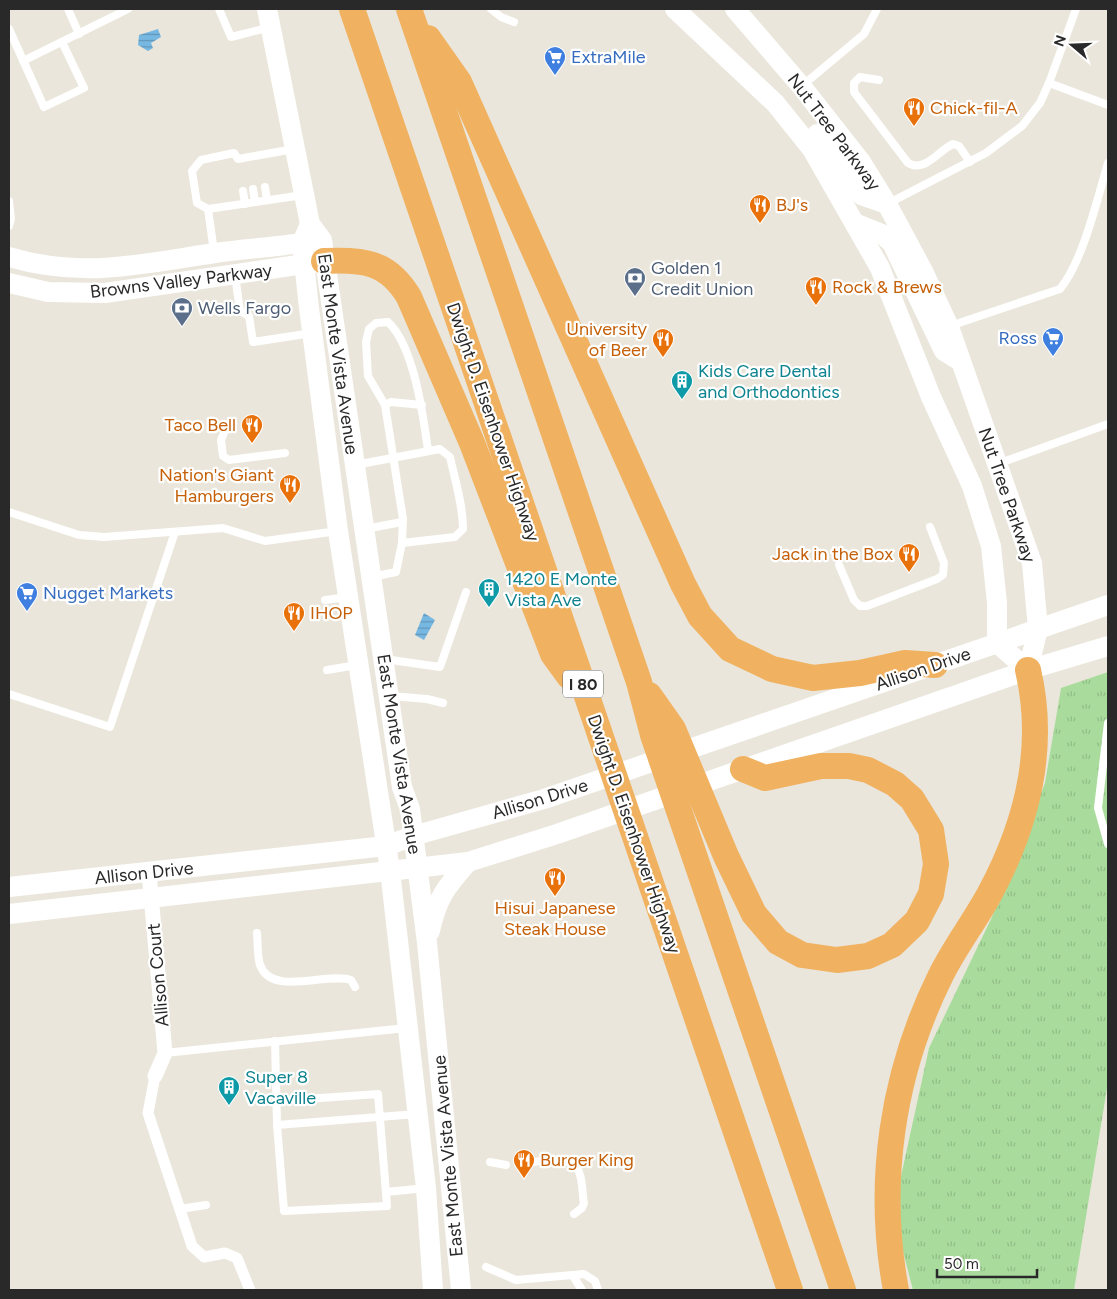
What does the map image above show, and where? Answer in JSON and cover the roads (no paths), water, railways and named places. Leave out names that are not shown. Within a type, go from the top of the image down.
[{"type":"highway","points":[[335,9],[376,78]]},
{"type":"highway","name":"Dwight D. Eisenhower Highway","points":[[352,9],[790,1290]]},
{"type":"highway","points":[[410,12],[459,82],[683,584],[700,616],[730,649],[772,670],[794,675],[835,676],[905,663],[935,665]]},
{"type":"highway","points":[[410,12],[639,682],[653,735],[843,1290]]},
{"type":"highway","points":[[313,252],[375,266],[386,270],[399,281],[425,331],[472,443],[553,654],[590,704]]},
{"type":"highway","points":[[896,1290],[890,1259],[887,1212],[888,1157],[896,1106],[911,1052],[940,976],[991,892],[1013,844],[1027,800],[1034,763],[1036,734],[1033,691],[1028,670]]},
{"type":"highway","points":[[639,682],[673,729],[730,865],[754,914],[778,942],[802,955],[837,960],[868,956],[892,945],[917,921],[931,894],[936,864],[931,830],[912,799],[895,784],[875,774],[849,766],[821,766],[765,778],[743,768]]},
{"type":"main road","name":"Nut Tree Parkway","points":[[675,9],[775,103],[812,148],[857,224],[880,268],[931,397],[972,486],[991,546],[997,643]]},
{"type":"main road","name":"Nut Tree Parkway","points":[[735,9],[802,86],[860,162],[888,204],[923,271],[948,327],[1032,562],[1038,629],[1028,670]]},
{"type":"main road","name":"East Monte Vista Avenue","points":[[269,18],[355,464],[402,787],[410,809],[427,943],[461,1290]]},
{"type":"main road","points":[[775,103],[800,112],[861,195],[888,204]]},
{"type":"main road","points":[[857,224],[882,234],[892,243],[944,350],[961,361]]},
{"type":"main road","name":"East Monte Vista Avenue","points":[[313,252],[312,333],[338,531],[390,870],[426,1188],[433,1290]]},
{"type":"main road","name":"Browns Valley Parkway","points":[[9,257],[47,266],[99,270],[214,253],[313,252]]},
{"type":"main road","name":"Browns Valley Parkway","points":[[9,282],[48,292],[90,294],[235,275],[313,252]]},
{"type":"main road","points":[[324,424],[339,451],[350,518],[357,526],[365,529]]},
{"type":"main road","points":[[338,531],[346,532],[354,540],[363,592],[377,614]]},
{"type":"main road","name":"Allison Drive","points":[[9,887],[386,846],[414,836],[544,799],[1108,605]]},
{"type":"main road","points":[[997,643],[1028,670]]},
{"type":"main road","name":"Allison Drive","points":[[9,914],[468,862],[558,834],[1028,670],[1108,646]]},
{"type":"main road","points":[[427,943],[435,907],[446,887],[468,862]]},
{"type":"street","name":"Allison Court","points":[[148,872],[165,1053],[155,1076]]},
{"type":"street","points":[[155,1076],[148,1113],[192,1246],[204,1258],[225,1253],[237,1258],[250,1290]]},
{"type":"lane","points":[[68,9],[79,34]]},
{"type":"lane","points":[[23,62],[128,9]]},
{"type":"lane","points":[[218,9],[231,37],[269,18]]},
{"type":"lane","points":[[491,9],[501,17],[514,22]]},
{"type":"lane","points":[[802,86],[864,34],[877,9]]},
{"type":"lane","points":[[888,204],[986,153],[1022,126],[1040,103],[1076,9]]},
{"type":"lane","points":[[9,29],[44,107],[84,88],[62,42]]},
{"type":"lane","points":[[879,80],[860,77],[854,83],[854,92],[908,164],[922,165],[953,144],[959,146],[970,162]]},
{"type":"lane","points":[[1049,83],[1108,105]]},
{"type":"lane","points":[[294,149],[239,163],[234,153],[201,160],[192,172],[197,203],[208,209],[303,194]]},
{"type":"lane","points":[[948,327],[1060,289],[1068,280],[1079,253],[1108,163]]},
{"type":"lane","points":[[265,187],[267,200]]},
{"type":"lane","points":[[253,189],[255,202]]},
{"type":"lane","points":[[243,191],[245,204]]},
{"type":"lane","points":[[9,201],[11,219],[9,226]]},
{"type":"lane","points":[[208,209],[214,253]]},
{"type":"lane","points":[[235,275],[240,311],[249,316],[253,342],[312,333]]},
{"type":"lane","points":[[372,577],[396,572],[402,543],[402,522],[385,405],[368,376],[366,342],[370,329],[376,323],[388,322],[394,328],[410,361],[422,405],[428,450]]},
{"type":"lane","points":[[385,405],[391,402],[422,405]]},
{"type":"lane","points":[[228,424],[220,446],[223,456],[229,460],[285,453]]},
{"type":"lane","points":[[997,464],[1108,424]]},
{"type":"lane","points":[[355,464],[440,449],[450,457],[457,496],[463,513],[463,529],[455,537],[402,543]]},
{"type":"lane","points":[[9,512],[79,535],[104,537],[223,528],[265,541],[338,531]]},
{"type":"lane","points":[[365,529],[402,522]]},
{"type":"lane","points":[[839,565],[854,600],[860,606],[866,606],[937,578],[943,575],[944,563],[930,527]]},
{"type":"lane","points":[[9,694],[110,727],[175,532]]},
{"type":"lane","points":[[383,659],[440,667],[466,592]]},
{"type":"lane","points":[[325,600],[349,597]]},
{"type":"lane","points":[[327,670],[359,665]]},
{"type":"lane","points":[[389,696],[427,698],[443,703]]},
{"type":"lane","points":[[1107,839],[1098,808],[1108,723]]},
{"type":"lane","points":[[257,933],[260,963],[269,977],[278,982],[342,977],[351,980],[355,988]]},
{"type":"lane","points":[[165,1053],[408,1028]]},
{"type":"lane","points":[[275,1041],[277,1125],[284,1211],[387,1206],[378,1094],[277,1101]]},
{"type":"lane","points":[[277,1125],[418,1114]]},
{"type":"lane","points":[[518,1164],[562,1160],[576,1166],[580,1173],[584,1203],[582,1208],[574,1214]]},
{"type":"lane","points":[[490,1162],[506,1165]]},
{"type":"lane","points":[[386,1192],[426,1188]]},
{"type":"lane","points":[[180,1209],[206,1205]]},
{"type":"lane","points":[[486,1267],[516,1280],[584,1274],[590,1276],[595,1281],[598,1290]]},
{"type":"lane","points":[[573,1276],[582,1290]]},
{"type":"water","points":[[158,29],[161,37],[151,43],[153,48],[148,51],[138,45],[139,35]]},
{"type":"water","points":[[424,613],[435,620],[424,640],[415,635]]},
{"type":"place","name":"ExtraMile","points":[[555,76]]},
{"type":"place","name":"Chick-fil-A","points":[[914,127]]},
{"type":"place","name":"BJ's","points":[[760,224]]},
{"type":"place","name":"Golden 1 Credit Union","points":[[635,297]]},
{"type":"place","name":"Rock & Brews","points":[[816,306]]},
{"type":"place","name":"Wells Fargo","points":[[182,327]]},
{"type":"place","name":"Ross","points":[[1053,357]]},
{"type":"place","name":"University of Beer","points":[[663,358]]},
{"type":"place","name":"Kids Care Dental and Orthodontics","points":[[682,400]]},
{"type":"place","name":"Taco Bell","points":[[252,444]]},
{"type":"place","name":"Nation's Giant Hamburgers","points":[[290,504]]},
{"type":"place","name":"Jack in the Box","points":[[909,573]]},
{"type":"place","name":"1420 E Monte Vista Ave","points":[[489,608]]},
{"type":"place","name":"Nugget Markets","points":[[27,612]]},
{"type":"place","name":"IHOP","points":[[294,632]]},
{"type":"place","name":"Hisui Japanese Steak House","points":[[555,897]]},
{"type":"place","name":"Super 8 Vacaville","points":[[229,1106]]},
{"type":"place","name":"Burger King","points":[[524,1179]]}]
